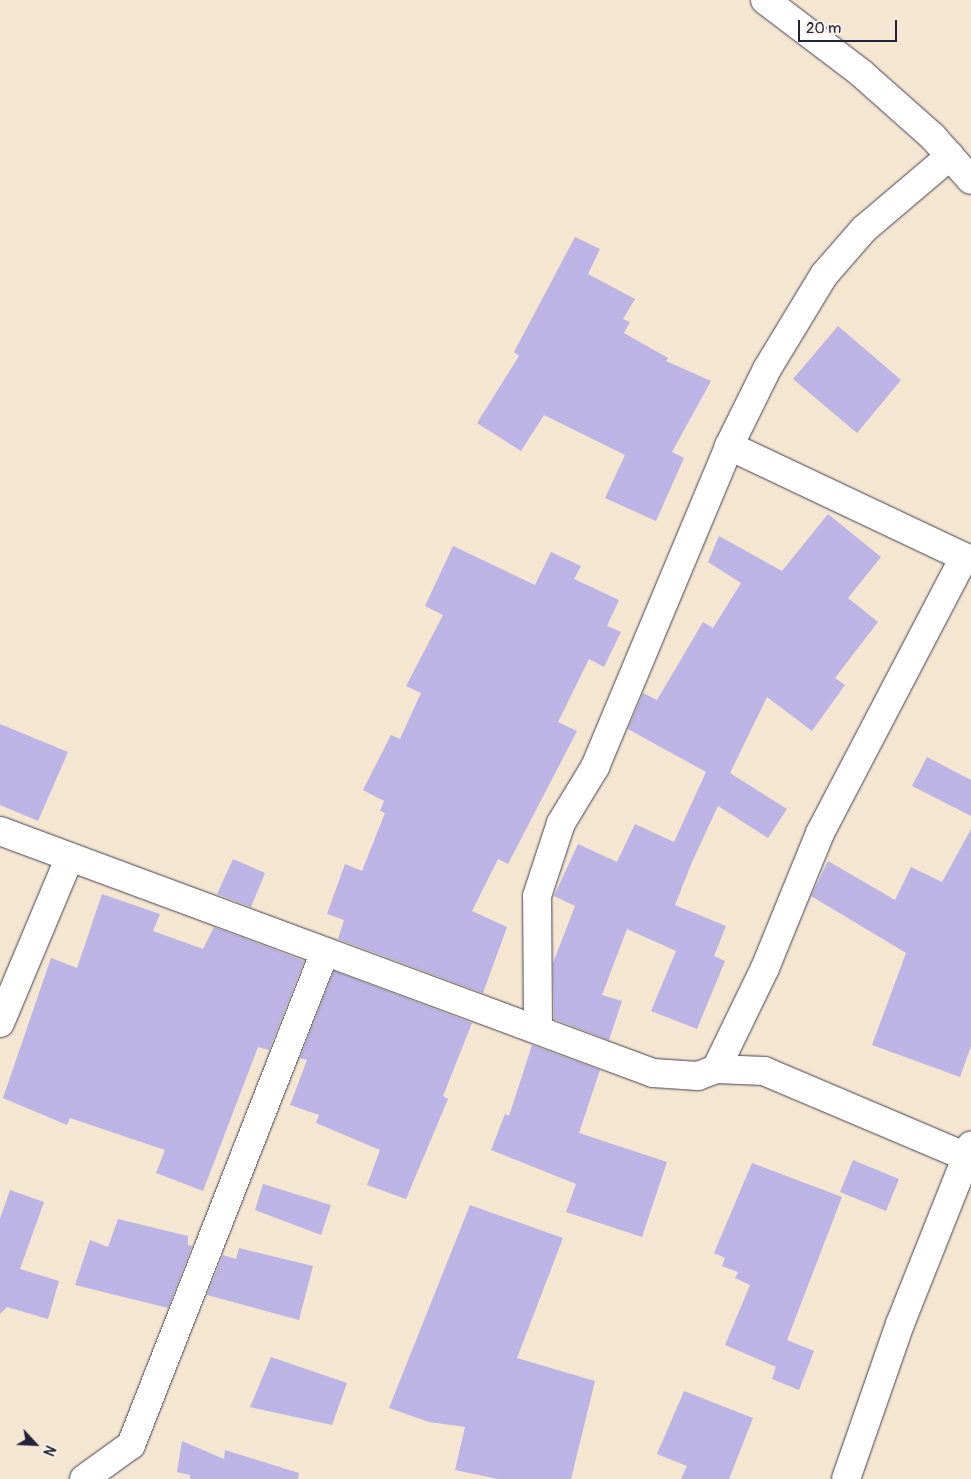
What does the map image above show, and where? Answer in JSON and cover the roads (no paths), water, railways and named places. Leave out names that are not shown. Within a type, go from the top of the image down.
[{"type":"street","points":[[765,0],[861,73],[950,156],[971,180]]},
{"type":"street","points":[[538,1028],[537,896],[561,823],[595,767],[729,446],[767,369],[824,275],[864,229],[950,156]]},
{"type":"street","points":[[716,1069],[765,968],[820,833],[964,556],[729,446]]},
{"type":"street","points":[[0,831],[69,859],[324,954],[538,1028],[664,1076],[698,1076],[716,1069],[764,1071],[969,1152],[900,1324],[846,1479]]},
{"type":"street","points":[[0,1023],[69,859]]},
{"type":"street","points":[[84,1479],[131,1445],[324,954]]}]
